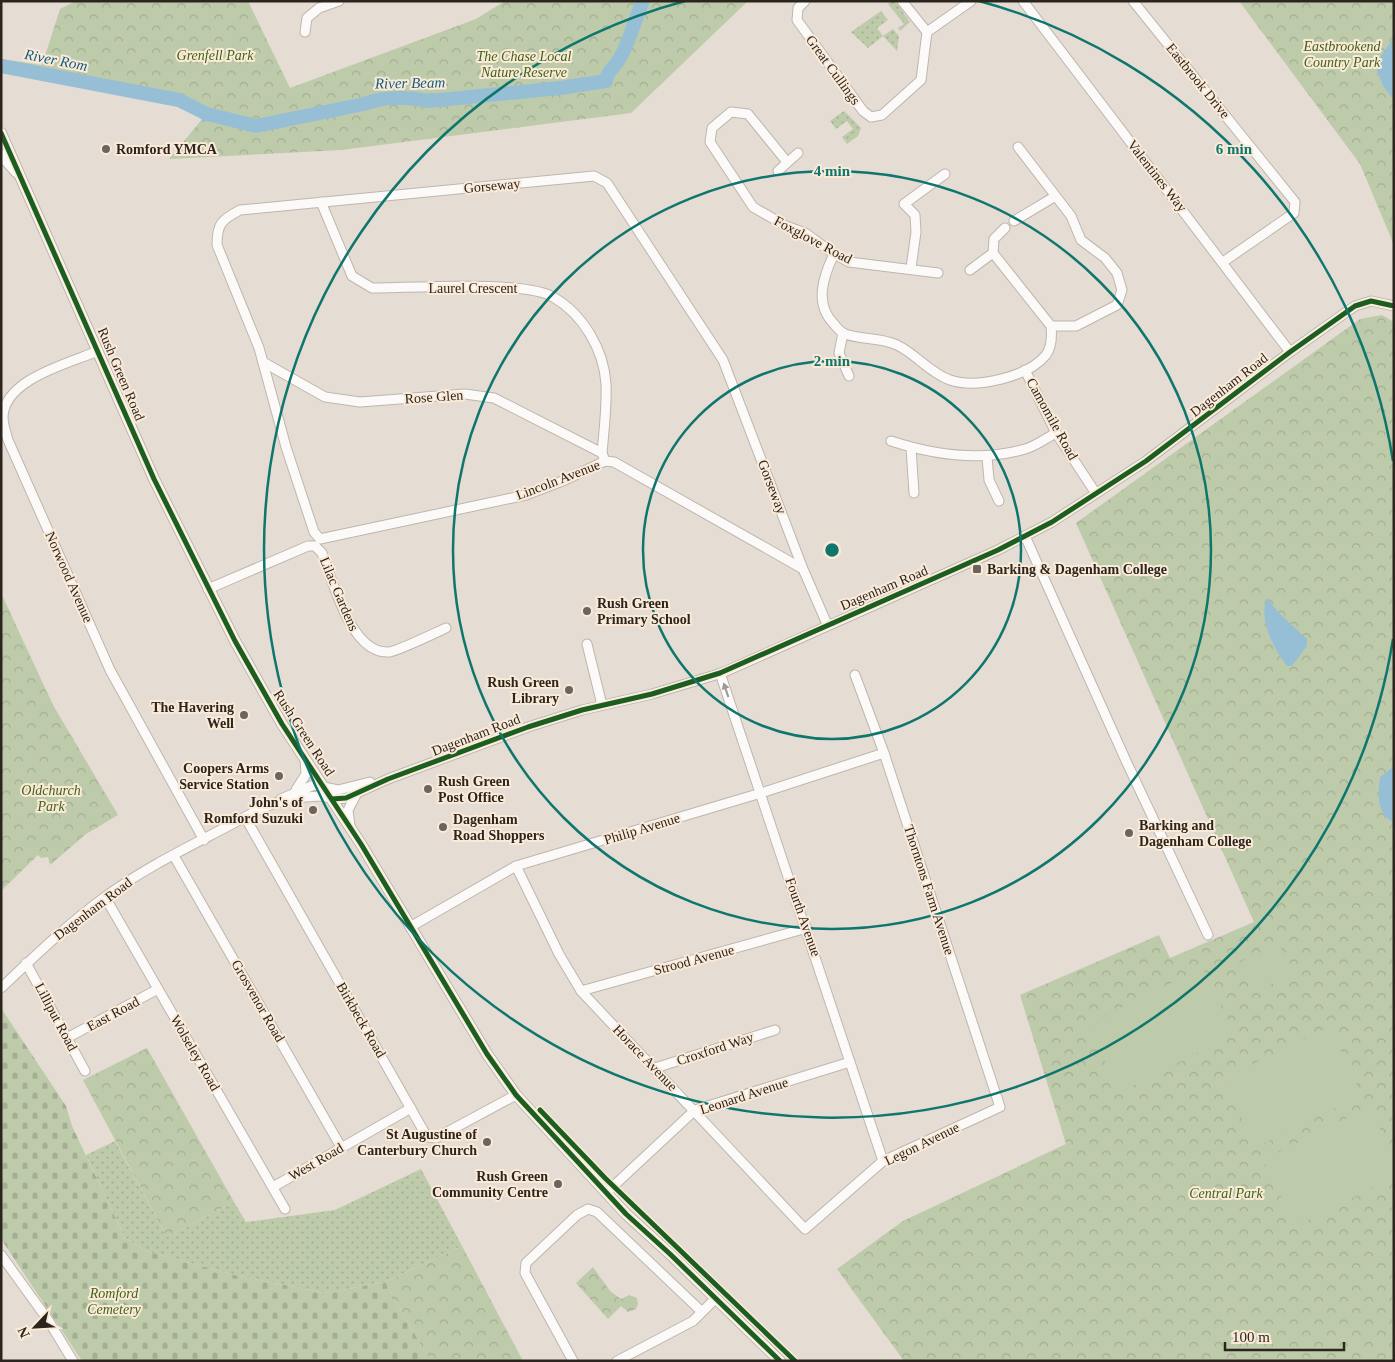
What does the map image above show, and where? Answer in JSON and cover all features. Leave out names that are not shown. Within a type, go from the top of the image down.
[{"type":"main road","name":"Rush Green Road","points":[[1,132],[4,149],[18,174],[154,479],[208,589],[282,724],[351,828],[487,1054],[516,1095],[626,1214],[780,1361]]},
{"type":"main road","name":"Rush Green Road","points":[[1,155],[18,174]]},
{"type":"street","points":[[305,32],[306,18],[318,5],[339,1]]},
{"type":"street","name":"Great Cullings","points":[[805,1],[798,8],[798,20],[863,111],[871,117],[882,115],[919,84],[922,76],[926,32]]},
{"type":"street","points":[[902,1],[926,32],[971,1]]},
{"type":"street","name":"Valentines Way","points":[[1023,1],[1042,29],[1223,262],[1290,352]]},
{"type":"street","name":"Eastbrook Drive","points":[[1133,1],[1295,202],[1294,213],[1223,262]]},
{"type":"street","name":"Foxglove Road","points":[[788,162],[748,114],[731,112],[712,128],[710,142],[753,207],[786,226],[805,233],[834,254],[850,262],[911,268],[938,273]]},
{"type":"street","points":[[1018,147],[1054,197],[1071,216],[1081,240],[1105,258],[1117,273],[1122,290],[1117,305],[1076,326],[1051,326]]},
{"type":"street","points":[[778,171],[798,153]]},
{"type":"street","points":[[911,268],[916,232],[915,215],[904,204],[945,174]]},
{"type":"street","name":"Gorseway","points":[[317,543],[259,348],[217,245],[217,231],[224,218],[240,210],[594,176],[607,183],[723,360],[803,569],[827,624]]},
{"type":"street","points":[[1014,221],[1054,197]]},
{"type":"street","name":"Laurel Crescent","points":[[321,202],[352,276],[372,288],[526,288],[553,296],[579,318],[597,345],[606,383],[604,457]]},
{"type":"street","points":[[834,254],[824,274],[822,294],[826,316],[843,333],[861,338],[886,340],[909,351],[928,367],[950,380],[976,384],[998,381],[1025,370],[1046,356],[1052,340],[1051,326],[993,253],[994,239],[1005,228]]},
{"type":"street","points":[[970,270],[993,253]]},
{"type":"street","name":"Dagenham Road","points":[[275,803],[312,796],[342,799],[388,779],[528,727],[602,704],[652,694],[720,673],[827,624],[998,550],[1052,522],[1095,492],[1146,461],[1290,352],[1355,306],[1372,301],[1394,306]]},
{"type":"street","points":[[843,333],[839,353],[849,376]]},
{"type":"street","name":"Norwood Avenue","points":[[98,351],[24,382],[12,396],[3,416],[8,440],[110,670],[204,840]]},
{"type":"street","name":"Rose Glen","points":[[263,362],[325,397],[360,402],[465,394],[494,398],[604,457]]},
{"type":"street","name":"Camomile Road","points":[[1025,370],[1056,433],[1095,492]]},
{"type":"street","points":[[891,441],[911,448],[944,454],[987,457],[1026,449],[1056,433]]},
{"type":"street","points":[[911,448],[914,493]]},
{"type":"street","name":"Lincoln Avenue","points":[[208,589],[317,543],[526,495],[565,480],[604,457],[803,569]]},
{"type":"street","points":[[987,457],[989,480],[999,501]]},
{"type":"street","points":[[1025,536],[1127,763],[1208,935]]},
{"type":"street","name":"Lilac Gardens","points":[[317,543],[355,634],[369,647],[389,652],[446,628]]},
{"type":"street","points":[[587,644],[602,704]]},
{"type":"street","name":"Fourth Avenue","points":[[720,673],[807,928],[883,1161]]},
{"type":"street","name":"Thorntons Farm Avenue","points":[[855,675],[884,753],[1000,1107]]},
{"type":"street","name":"Philip Avenue","points":[[410,927],[516,866],[761,793],[884,753]]},
{"type":"street","points":[[294,792],[302,783],[306,774],[303,754]]},
{"type":"street","name":"Dagenham Road","points":[[332,799],[343,790],[388,779]]},
{"type":"street","name":"Dagenham Road","points":[[1,988],[26,963],[105,897],[174,856],[294,792],[314,785],[343,790]]},
{"type":"street","name":"Dagenham Road","points":[[312,796],[324,786]]},
{"type":"street","points":[[351,828],[348,816],[350,805],[362,790]]},
{"type":"street","name":"Birkbeck Road","points":[[245,817],[426,1137],[436,1138],[516,1095]]},
{"type":"street","name":"Grosvenor Road","points":[[174,856],[342,1147]]},
{"type":"street","name":"Horace Avenue","points":[[516,866],[560,954],[581,991],[805,1229]]},
{"type":"street","name":"Wolseley Road","points":[[105,897],[286,1209]]},
{"type":"street","name":"Strood Avenue","points":[[581,991],[807,928]]},
{"type":"street","name":"Lilliput Road","points":[[26,963],[85,1071]]},
{"type":"street","name":"East Road","points":[[67,1038],[158,989]]},
{"type":"street","name":"Croxford Way","points":[[655,1068],[775,1030]]},
{"type":"street","name":"Leonard Avenue","points":[[606,1193],[695,1110],[850,1062]]},
{"type":"street","name":"Legon Avenue","points":[[805,1229],[883,1161],[1000,1107]]},
{"type":"street","name":"West Road","points":[[272,1186],[411,1108]]},
{"type":"street","points":[[573,1361],[525,1273],[526,1263],[577,1215],[588,1210],[597,1212],[614,1226],[701,1311]]},
{"type":"street","points":[[614,1226],[626,1214]]},
{"type":"street","points":[[1,1255],[48,1320],[73,1361]]},
{"type":"street","points":[[617,1361],[693,1321],[715,1298]]},
{"type":"green space","name":"The Chase Local Nature Reserve","points":[[76,1],[248,1],[290,88],[476,19],[505,1],[748,1],[631,113],[341,150],[169,159],[208,112],[194,103],[150,92],[1,64],[1,59],[42,65],[60,9]]},
{"type":"green space","points":[[895,1],[910,22],[900,31],[898,28],[904,24],[888,4]]},
{"type":"green space","name":"Eastbrookend Country Park","points":[[1239,1],[1394,1],[1394,245],[1360,164]]},
{"type":"green space","points":[[881,11],[888,20],[877,28],[883,36],[868,48],[851,32]]},
{"type":"green space","points":[[893,29],[899,36],[897,51],[883,36]]},
{"type":"green space","points":[[844,111],[861,128],[858,136],[847,144],[842,137],[853,129],[847,121],[836,129],[830,121]]},
{"type":"green space","name":"Central Park","points":[[1382,315],[1394,322],[1394,1361],[904,1361],[837,1269],[903,1221],[1066,1144],[1020,995],[1159,935],[1170,958],[1254,922],[1076,523],[1360,319]]},
{"type":"green space","name":"Oldchurch Park","points":[[1,593],[53,705],[118,815],[86,834],[50,865],[48,857],[41,858],[38,855],[1,891]]},
{"type":"green space","points":[[1279,944],[1293,974],[1254,992],[1240,962]]},
{"type":"green space","points":[[1202,968],[1235,1034],[1120,1092],[1087,1025]]},
{"type":"green space","name":"Romford Cemetery","points":[[1,1008],[66,1106],[72,1126],[125,1238],[146,1251],[234,1275],[326,1293],[385,1282],[430,1361],[82,1361],[1,1239]]},
{"type":"green space","points":[[1329,1027],[1362,1095],[1256,1147],[1223,1079]]},
{"type":"green space","points":[[147,1048],[234,1202],[167,1237],[83,1080]]},
{"type":"green space","points":[[1369,1107],[1394,1156],[1394,1177],[1296,1226],[1263,1160]]},
{"type":"green space","points":[[115,1141],[167,1237],[234,1202],[246,1222],[335,1210],[421,1169],[462,1246],[385,1282],[326,1293],[234,1275],[146,1251],[125,1238],[86,1155]]},
{"type":"green space","points":[[462,1246],[523,1361],[430,1361],[385,1282]]},
{"type":"green space","points":[[593,1267],[610,1291],[621,1299],[629,1295],[637,1298],[638,1304],[636,1309],[628,1312],[621,1306],[608,1319],[576,1283]]},
{"type":"water","points":[[1394,37],[1394,100],[1383,86],[1375,65]]},
{"type":"water","points":[[1267,598],[1279,613],[1307,639],[1307,646],[1292,666],[1287,666],[1269,634],[1264,616]]},
{"type":"water","points":[[1394,766],[1394,823],[1388,819],[1381,809],[1379,797],[1380,777]]},
{"type":"waterway","name":"River Beam","points":[[1,66],[179,100],[207,114],[256,126],[388,98],[429,101],[560,88],[606,81],[609,72],[626,47],[643,1]]},
{"type":"waterway","name":"River Beam","points":[[203,121],[215,116]]},
{"type":"cycle path","points":[[1,133],[154,479],[235,641],[282,724],[361,844],[487,1054],[516,1095],[626,1214],[780,1361]]},
{"type":"cycle path","points":[[332,799],[346,798],[388,779],[528,727],[582,710],[652,694],[720,673],[998,550],[1052,522],[1146,461],[1290,352],[1355,306],[1371,301],[1394,306]]},
{"type":"cycle path","points":[[540,1110],[605,1178],[795,1361]]},
{"type":"place","name":"Romford YMCA","points":[[106,149]]},
{"type":"place","name":"Barking & Dagenham College","points":[[977,569]]},
{"type":"place","name":"Rush Green Primary School","points":[[587,611]]},
{"type":"place","name":"Rush Green Library","points":[[569,690]]},
{"type":"place","name":"The Havering Well","points":[[244,715]]},
{"type":"place","name":"Coopers Arms Service Station","points":[[279,776]]},
{"type":"place","name":"Rush Green Post Office","points":[[428,789]]},
{"type":"place","name":"John's of Romford Suzuki","points":[[313,810]]},
{"type":"place","name":"Dagenham Road Shoppers","points":[[443,827]]},
{"type":"place","name":"Barking and Dagenham College","points":[[1129,833]]},
{"type":"place","name":"St Augustine of Canterbury Church","points":[[487,1142]]},
{"type":"place","name":"Rush Green Community Centre","points":[[558,1184]]},
{"type":"park label","name":"Grenfell Park","points":[[215,55]]},
{"type":"water label","name":"River Rom","points":[[56,60]]}]
